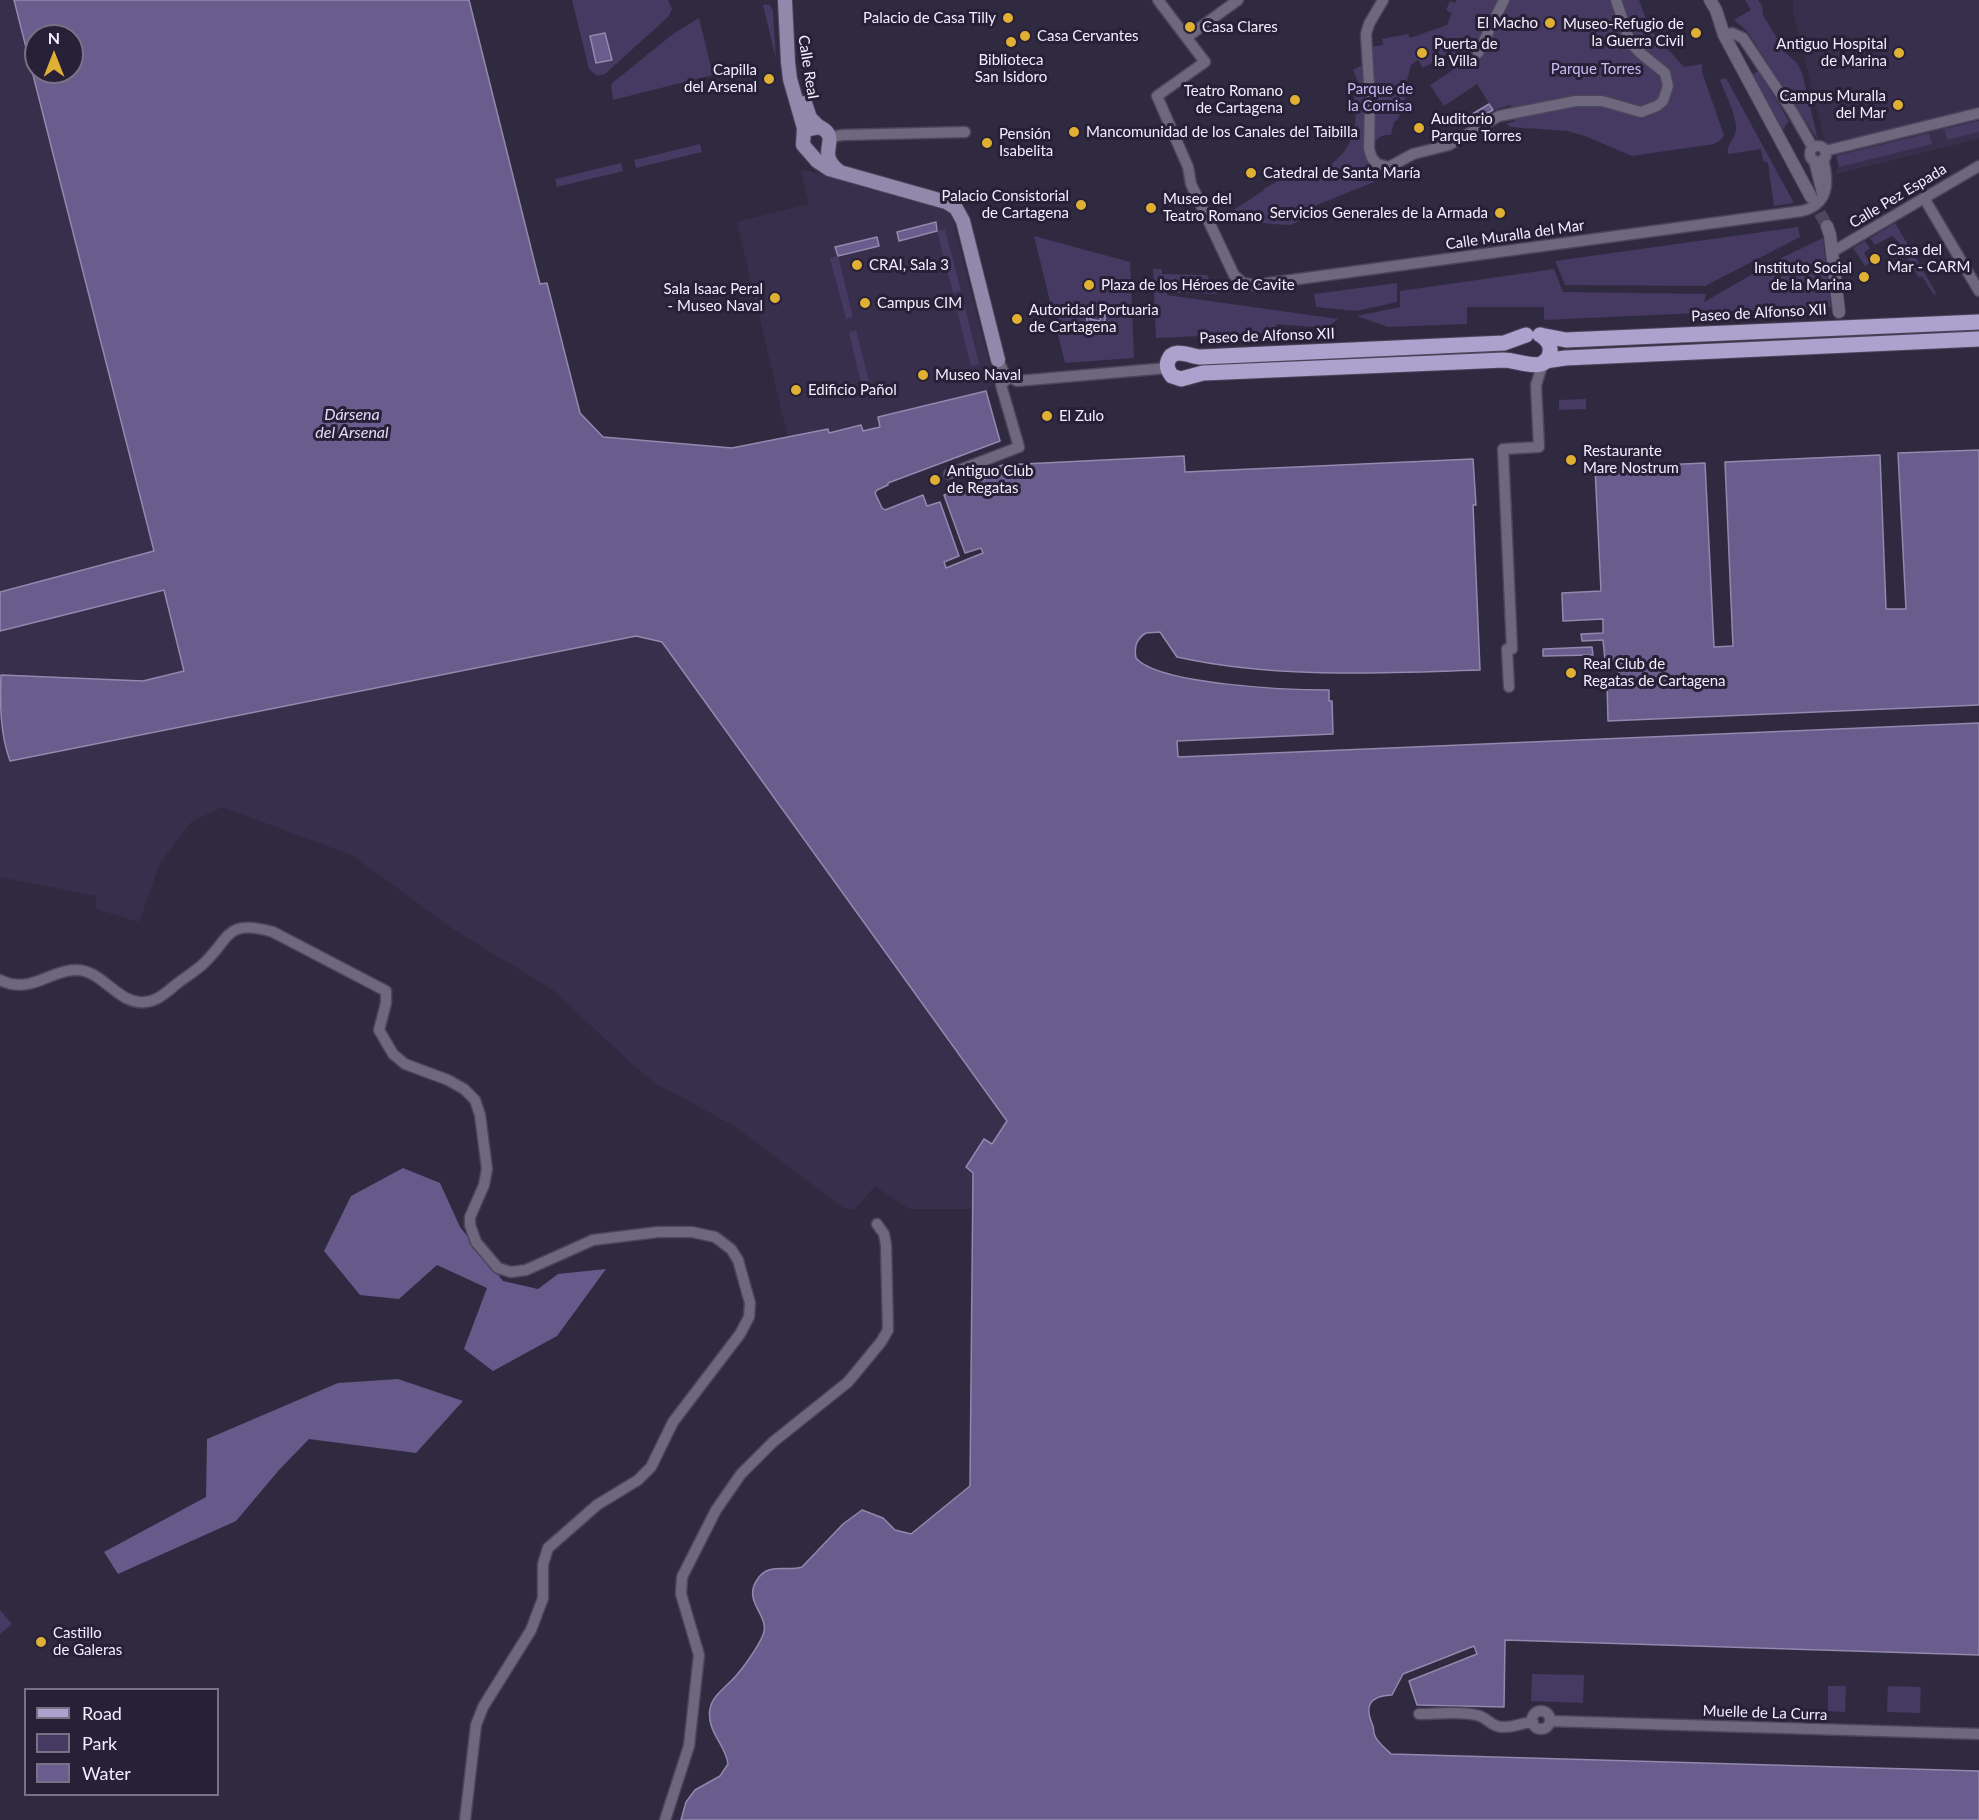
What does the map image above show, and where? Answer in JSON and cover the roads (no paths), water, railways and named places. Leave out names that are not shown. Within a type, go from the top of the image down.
[{"type":"main road","name":"Calle Real","points":[[785,1],[798,77],[806,108],[818,126]]},
{"type":"main road","name":"Calle Real","points":[[785,1],[789,71],[804,128],[805,144]]},
{"type":"main road","points":[[805,144],[808,130],[818,126],[826,131],[829,142],[827,154],[830,163],[849,176]]},
{"type":"main road","points":[[805,144],[819,154],[829,142]]},
{"type":"main road","points":[[805,144],[823,166],[849,176],[946,202],[956,208],[962,218],[998,360]]},
{"type":"main road","name":"Paseo de Alfonso XII","points":[[1187,355],[1201,357],[1504,343],[1534,335],[1566,340],[1979,322]]},
{"type":"main road","points":[[1829,327],[1830,345]]},
{"type":"main road","points":[[1534,335],[1548,342],[1550,347],[1550,353],[1535,363],[1519,356],[1518,350],[1520,342],[1534,335]]},
{"type":"main road","points":[[1187,376],[1192,368],[1192,360],[1181,353],[1174,354],[1168,361],[1167,368],[1174,377],[1181,378],[1203,373],[1504,360],[1535,363],[1565,358],[1979,339]]},
{"type":"street","points":[[1158,0],[1187,37],[1238,0]]},
{"type":"street","points":[[1383,0],[1366,34],[1370,100],[1369,149],[1377,164],[1389,167],[1413,154],[1449,145],[1499,116],[1576,101],[1602,101],[1641,112],[1657,106],[1666,93],[1668,79],[1660,68],[1630,42],[1616,0]]},
{"type":"street","points":[[1478,53],[1504,0]]},
{"type":"street","points":[[1710,0],[1717,12],[1724,35],[1817,197]]},
{"type":"street","points":[[1724,35],[1732,33],[1743,38],[1792,111],[1813,148],[1821,147],[1821,157],[1828,178],[1817,197]]},
{"type":"street","name":"Calle Muralla del Mar","points":[[1187,37],[1205,62],[1157,96],[1188,167],[1191,184],[1234,275],[1243,283],[1254,285],[1802,211],[1814,206],[1817,197]]},
{"type":"street","points":[[1821,157],[1979,113]]},
{"type":"street","points":[[829,142],[843,135],[965,132]]},
{"type":"street","name":"Calle Pez Espada","points":[[1832,252],[1979,166]]},
{"type":"street","points":[[1924,198],[1979,291]]},
{"type":"street","points":[[1827,226],[1839,312],[1855,327]]},
{"type":"street","points":[[1829,327],[1839,312]]},
{"type":"street","points":[[998,360],[1008,378],[1022,381],[1167,368]]},
{"type":"street","points":[[1509,687],[1507,649],[1512,649],[1503,449],[1539,447],[1535,363]]},
{"type":"street","points":[[949,474],[1019,447],[1001,385],[1008,378]]},
{"type":"street","points":[[0,980],[7,983],[32,984],[76,970],[92,975],[126,1000],[144,1002],[158,999],[203,964],[226,935],[241,928],[256,927],[273,932],[386,991],[386,1003],[379,1030],[393,1054],[405,1064],[448,1080],[464,1089],[475,1100],[480,1114],[487,1169],[484,1185],[470,1217],[470,1225],[476,1242],[498,1268],[511,1272],[526,1270],[593,1240],[658,1232],[692,1232],[715,1237],[731,1250],[738,1260],[750,1303],[749,1317],[740,1334],[673,1422],[651,1467],[638,1480],[597,1505],[548,1548],[543,1564],[543,1598],[531,1630],[483,1707],[476,1725],[465,1820]]},
{"type":"street","points":[[665,1820],[689,1746],[699,1655],[681,1594],[682,1577],[716,1510],[741,1474],[773,1442],[848,1382],[888,1330],[886,1245],[884,1234],[877,1224]]},
{"type":"street","name":"Muelle de La Curra","points":[[1419,1714],[1479,1714],[1492,1726],[1515,1728],[1523,1723],[1533,1722],[1536,1727],[1542,1729],[1550,1721],[1979,1734]]},
{"type":"water","name":"Dársena del Arsenal","points":[[14,0],[469,0],[540,284],[547,283],[580,413],[603,437],[732,448],[828,429],[829,433],[861,425],[863,431],[880,427],[878,417],[986,391],[1000,441],[888,483],[875,493],[885,510],[923,495],[927,506],[940,502],[959,556],[944,562],[946,568],[983,553],[981,548],[965,553],[944,495],[985,479],[982,472],[1003,465],[1184,456],[1185,472],[1473,459],[1480,670],[1328,673],[1252,669],[1177,657],[1160,632],[1146,633],[1138,641],[1135,654],[1136,658],[1149,667],[1197,680],[1227,684],[1329,690],[1329,701],[1332,701],[1333,734],[1177,741],[1178,757],[1979,723],[1979,1655],[1505,1640],[1504,1707],[1417,1705],[1409,1681],[1477,1654],[1474,1646],[1403,1674],[1392,1695],[1378,1697],[1370,1703],[1369,1713],[1376,1738],[1391,1754],[1979,1771],[1979,1820],[681,1820],[686,1802],[695,1790],[720,1776],[728,1764],[724,1750],[713,1731],[710,1709],[711,1704],[735,1677],[763,1635],[763,1621],[753,1595],[753,1588],[761,1574],[772,1569],[802,1567],[843,1524],[862,1510],[883,1518],[895,1530],[911,1534],[970,1486],[973,1173],[966,1167],[984,1139],[992,1144],[1007,1121],[662,642],[636,636],[10,761],[1,719],[1,675],[143,681],[184,671],[164,590],[0,631],[0,592],[154,551],[35,84],[84,84],[84,24],[24,24],[24,39]]},
{"type":"water","points":[[605,33],[612,60],[596,63],[590,36]]},
{"type":"water","points":[[1489,104],[1493,110],[1472,122],[1469,116]]},
{"type":"water","points":[[936,222],[937,231],[899,241],[897,232]]},
{"type":"water","points":[[877,237],[879,246],[838,256],[835,247]]},
{"type":"water","points":[[1101,305],[1105,309],[1105,320],[1102,324],[1090,324],[1087,321],[1086,309],[1090,306]],"holes":[[[1091,309],[1101,310],[1100,321],[1090,319]]]},
{"type":"water","points":[[1979,450],[1979,705],[1608,721],[1607,683],[1619,682],[1618,660],[1605,660],[1603,640],[1582,641],[1581,634],[1603,633],[1603,619],[1563,621],[1562,593],[1601,591],[1595,468],[1705,463],[1714,647],[1733,646],[1725,462],[1880,455],[1886,609],[1906,609],[1898,453]]},
{"type":"water","points":[[1592,647],[1593,655],[1543,656],[1543,649]]},
{"type":"tunnel","points":[[1811,197],[1827,226]]},
{"type":"place","name":"Palacio de Casa Tilly","points":[[1008,18]]},
{"type":"place","name":"El Macho","points":[[1550,23]]},
{"type":"place","name":"Casa Clares","points":[[1190,27]]},
{"type":"place","name":"Museo-Refugio de la Guerra Civil","points":[[1696,33]]},
{"type":"place","name":"Casa Cervantes","points":[[1025,36]]},
{"type":"place","name":"Biblioteca San Isidoro","points":[[1011,42]]},
{"type":"place","name":"Puerta de la Villa","points":[[1422,53]]},
{"type":"place","name":"Antiguo Hospital de Marina","points":[[1899,53]]},
{"type":"place","name":"Capilla del Arsenal","points":[[769,79]]},
{"type":"place","name":"Teatro Romano de Cartagena","points":[[1295,100]]},
{"type":"place","name":"Campus Muralla del Mar","points":[[1898,105]]},
{"type":"place","name":"Auditorio Parque Torres","points":[[1419,128]]},
{"type":"place","name":"Mancomunidad de los Canales del Taibilla","points":[[1074,132]]},
{"type":"place","name":"Pensión Isabelita","points":[[987,143]]},
{"type":"place","name":"Catedral de Santa María","points":[[1251,173]]},
{"type":"place","name":"Palacio Consistorial de Cartagena","points":[[1081,205]]},
{"type":"place","name":"Museo del Teatro Romano","points":[[1151,208]]},
{"type":"place","name":"Servicios Generales de la Armada","points":[[1500,213]]},
{"type":"place","name":"Casa del Mar - CARM","points":[[1875,259]]},
{"type":"place","name":"CRAI, Sala 3","points":[[857,265]]},
{"type":"place","name":"Instituto Social de la Marina","points":[[1864,277]]},
{"type":"place","name":"Plaza de los Héroes de Cavite","points":[[1089,285]]},
{"type":"place","name":"Sala Isaac Peral - Museo Naval","points":[[775,298]]},
{"type":"place","name":"Campus CIM","points":[[865,303]]},
{"type":"place","name":"Autoridad Portuaria de Cartagena","points":[[1017,319]]},
{"type":"place","name":"Museo Naval","points":[[923,375]]},
{"type":"place","name":"Edificio Pañol","points":[[796,390]]},
{"type":"place","name":"El Zulo","points":[[1047,416]]},
{"type":"place","name":"Restaurante Mare Nostrum","points":[[1571,460]]},
{"type":"place","name":"Antiguo Club de Regatas","points":[[935,480]]},
{"type":"place","name":"Real Club de Regatas de Cartagena","points":[[1571,673]]},
{"type":"place","name":"Castillo de Galeras","points":[[41,1642]]},
{"type":"park label","name":"Parque Torres","points":[[1596,69]]},
{"type":"park label","name":"Parque de la Cornisa","points":[[1380,98]]}]
